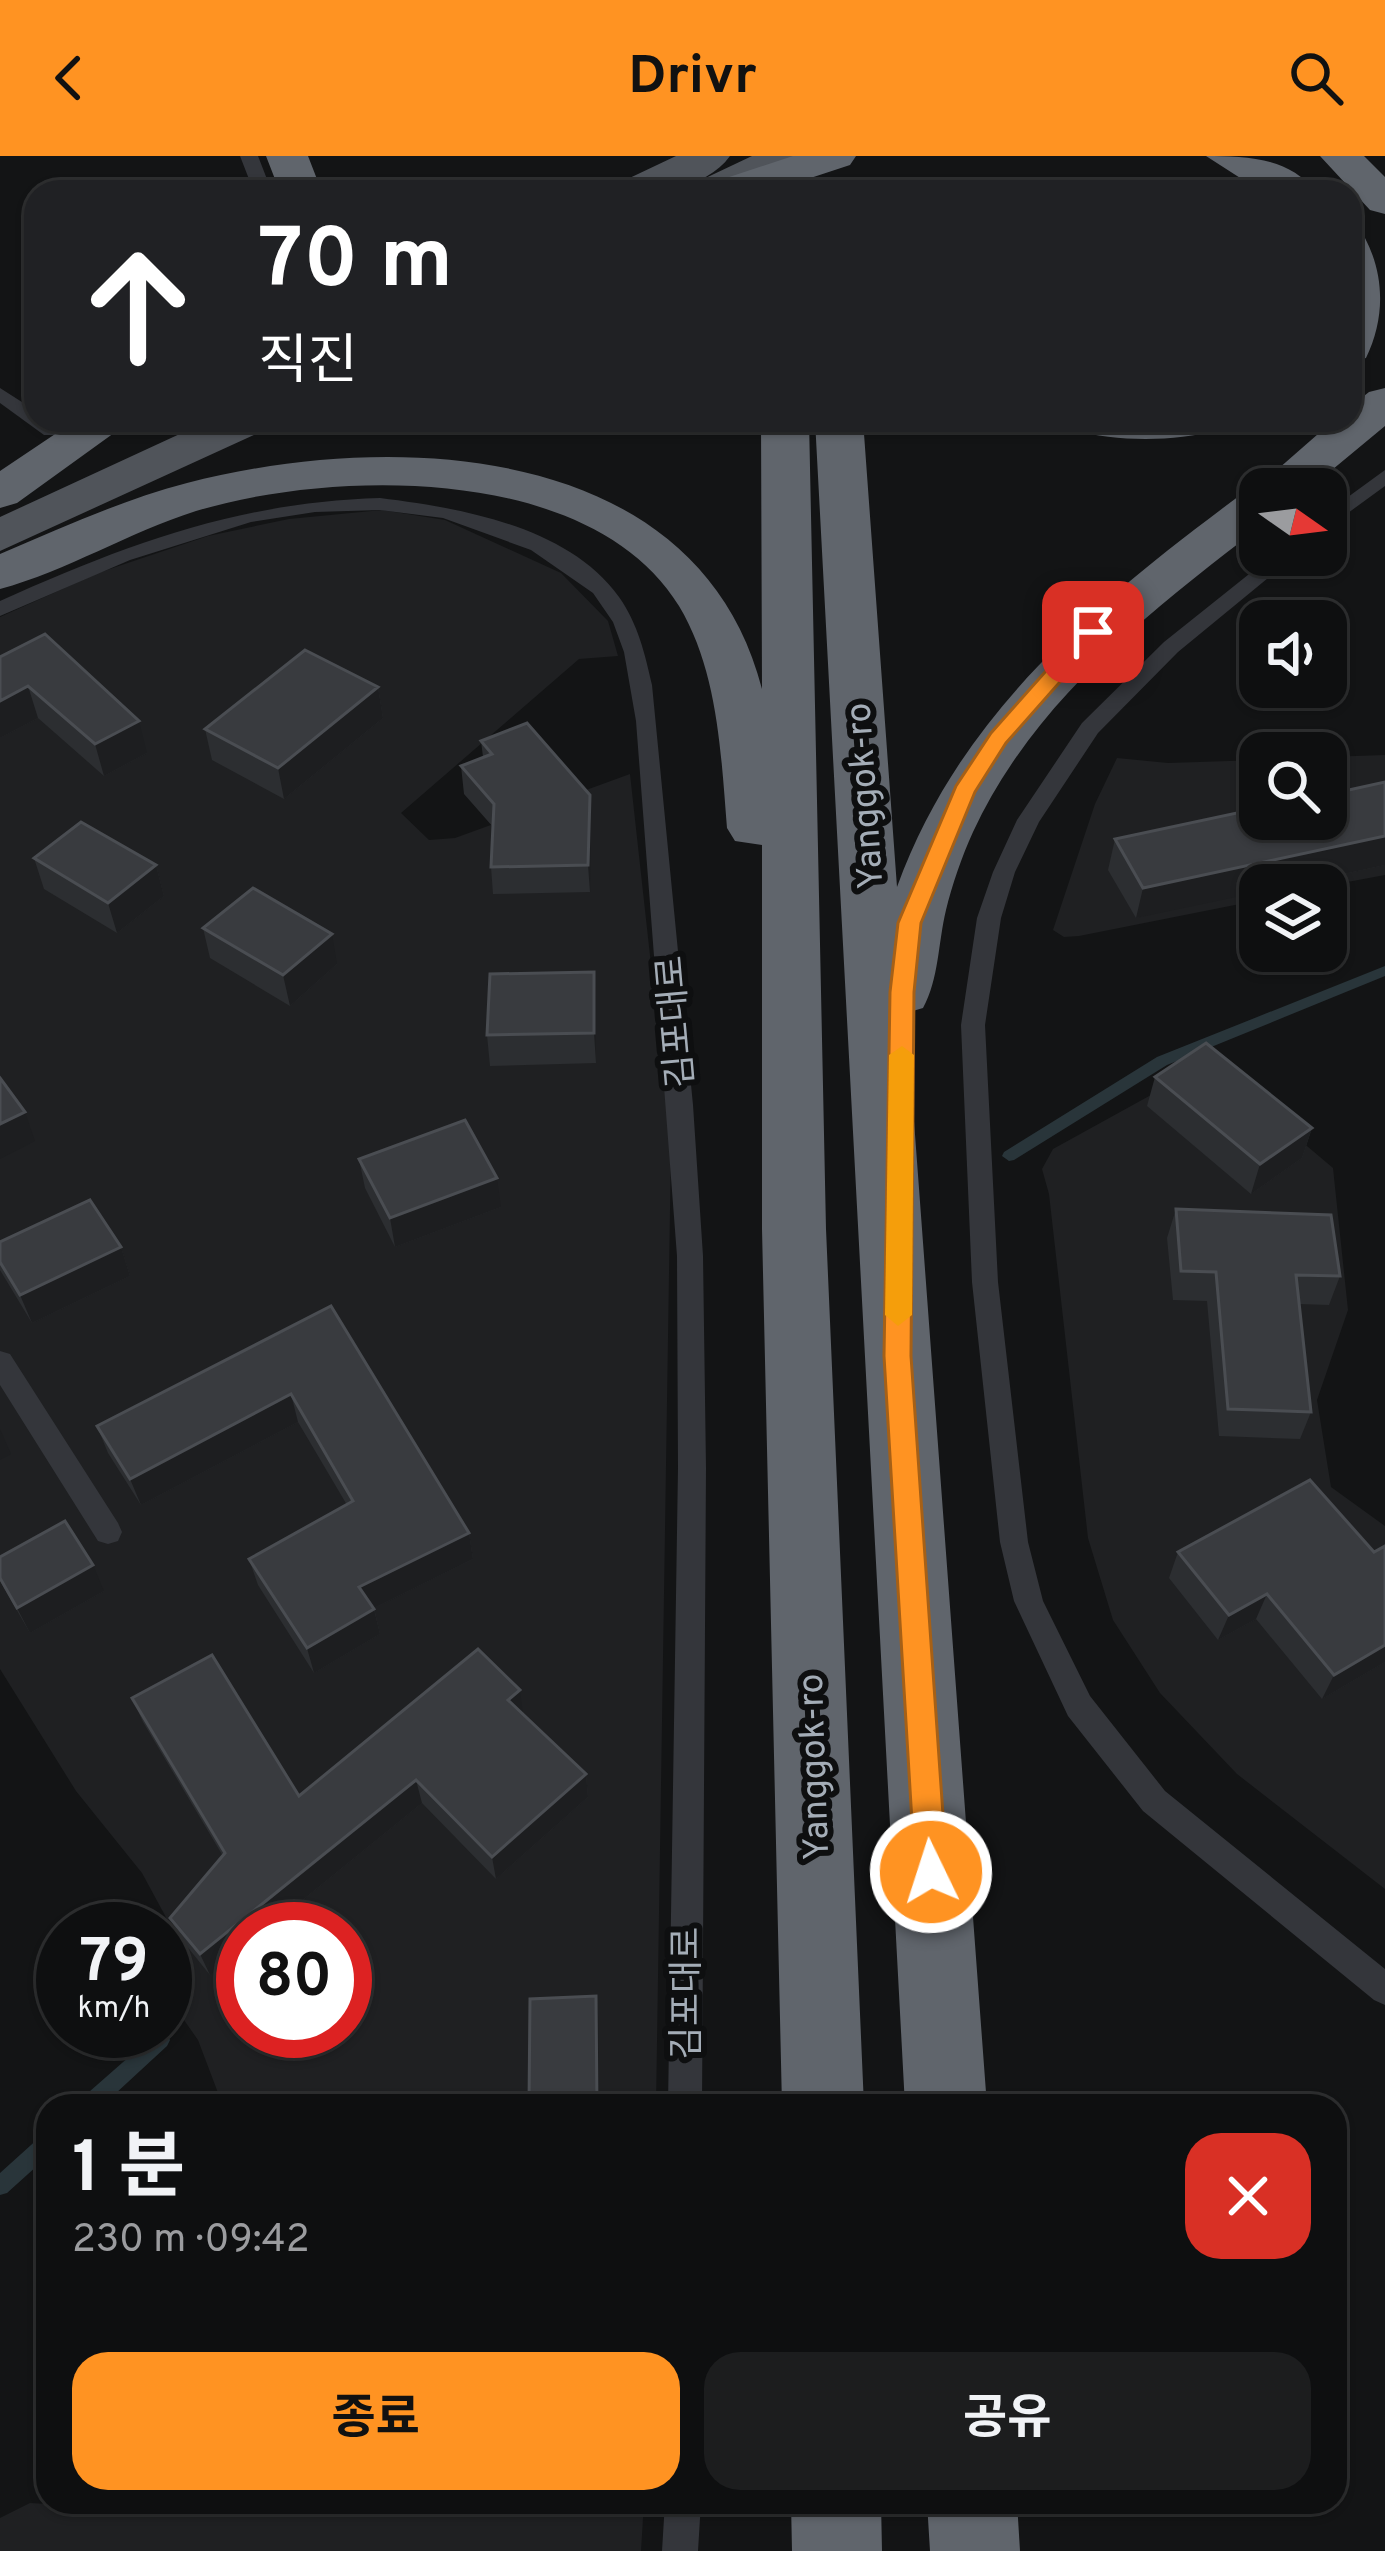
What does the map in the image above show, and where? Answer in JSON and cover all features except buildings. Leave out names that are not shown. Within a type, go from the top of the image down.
[{"type":"highway","points":[[1227,156],[1272,180]]},
{"type":"highway","points":[[1341,156],[1385,201]]},
{"type":"highway","points":[[790,180],[827,173]]},
{"type":"highway","points":[[1362,277],[1367,312],[1362,323]]},
{"type":"highway","name":"Yanggok-ro","points":[[785,432],[794,1229],[823,2094]]},
{"type":"highway","name":"Yanggok-ro","points":[[840,432],[945,2094]]},
{"type":"highway","points":[[1305,468],[1348,432]]},
{"type":"highway","points":[[0,495],[54,438]]},
{"type":"highway","points":[[0,573],[119,520],[203,494],[278,479],[391,470],[498,481],[551,496],[593,512],[670,564],[705,609],[729,663],[751,787],[794,1229]]},
{"type":"highway","points":[[898,1356],[902,992],[910,923],[935,852],[964,791],[1045,681],[1093,632],[1239,519]]},
{"type":"highway","points":[[836,2514],[837,2551]]},
{"type":"highway","points":[[973,2514],[975,2551]]},
{"type":"main road","points":[[659,180],[709,156]]},
{"type":"main road","points":[[734,180],[782,156]]},
{"type":"main road","points":[[0,495],[134,432]]},
{"type":"main road","points":[[0,536],[222,432]]},
{"type":"lane","points":[[0,394],[24,414]]},
{"type":"lane","points":[[1347,507],[1385,476]]},
{"type":"lane","name":"김포대로","points":[[0,609],[121,555],[212,525],[309,508],[398,502],[457,513],[535,544],[595,585],[622,621],[642,695],[653,785],[690,1254],[685,2094]]},
{"type":"lane","points":[[1260,576],[1171,647],[1090,728],[1028,820],[1004,872],[977,977],[973,1024],[985,1282],[1014,1542],[1029,1601],[1060,1672],[1114,1756],[1154,1801],[1385,1989]]},
{"type":"lane","points":[[0,1362],[108,1532]]},
{"type":"lane","points":[[680,2551],[682,2514]]},
{"type":"shaded area","points":[[382,510],[445,520],[561,573],[608,621],[618,656],[579,659],[401,813],[429,840],[455,838],[630,774],[671,1146],[656,2094],[218,2094],[192,2031],[192,1902],[158,1902],[142,1873],[76,1791],[0,1669],[0,617],[98,573],[208,536],[289,519]]},
{"type":"shaded area","points":[[1385,755],[1385,875],[1347,882],[1347,864],[1239,864],[1239,904],[1079,936],[1064,937],[1053,930],[1095,804],[1117,758],[1168,763],[1239,761],[1239,840],[1347,840],[1347,756]]},
{"type":"shaded area","points":[[1209,1063],[1333,1168],[1348,1310],[1317,1400],[1331,1487],[1385,1526],[1385,1889],[1237,1774],[1160,1693],[1113,1620],[1088,1538],[1049,1194],[1042,1169],[1053,1149]]},
{"type":"shaded area","points":[[36,2503],[36,2514],[643,2514],[641,2551],[0,2551],[0,2518]]},
{"type":"waterway","points":[[1009,1156],[1162,1061],[1385,971]]},
{"type":"waterway","points":[[101,2094],[141,2058]]},
{"type":"waterway","points":[[0,2186],[36,2154]]},
{"type":"slow traffic","points":[[898,1315],[902,1055]]},
{"type":"route","points":[[931,1872],[898,1356],[902,992],[910,923],[935,852],[964,791],[998,738],[1093,632]]}]
